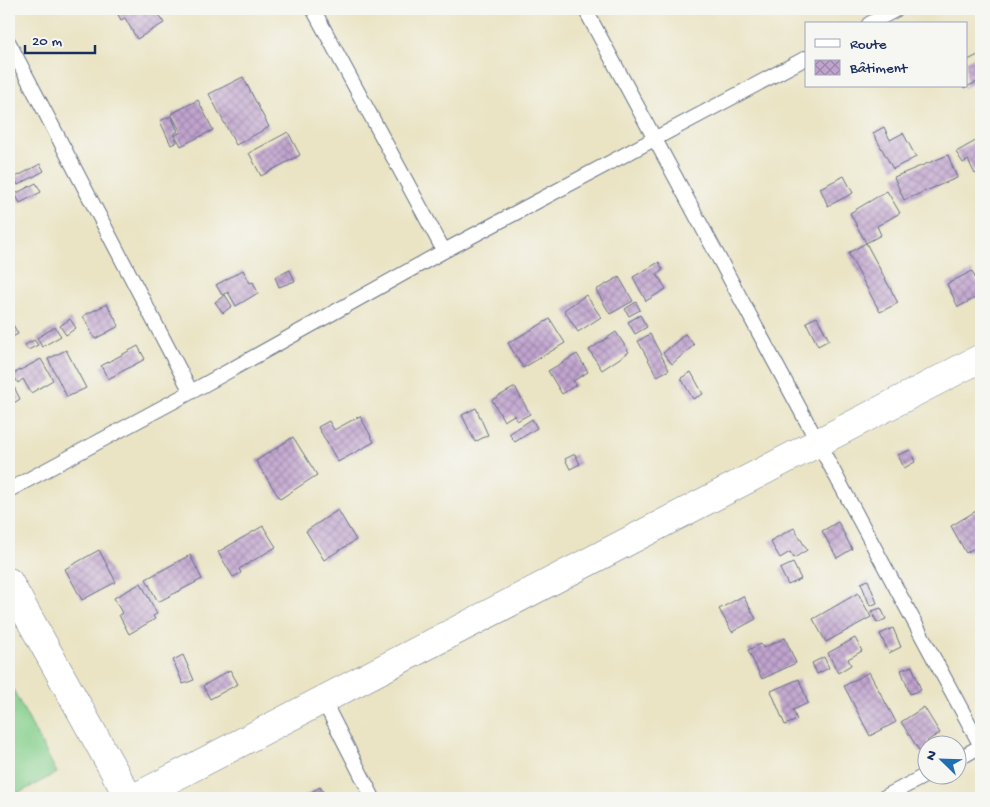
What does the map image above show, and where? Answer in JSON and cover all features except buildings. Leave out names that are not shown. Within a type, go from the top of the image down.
[{"type":"street","points":[[134,798],[981,358]]},
{"type":"street","points":[[9,582],[129,798]]},
{"type":"lane","points":[[313,9],[444,251]]},
{"type":"lane","points":[[585,9],[981,746],[968,753]]},
{"type":"lane","points":[[873,22],[896,9]]},
{"type":"lane","points":[[9,43],[191,392]]},
{"type":"lane","points":[[9,490],[191,392],[444,251],[805,59]]},
{"type":"lane","points":[[323,700],[373,798]]},
{"type":"lane","points":[[883,798],[918,779]]},
{"type":"green space","points":[[9,682],[57,773],[9,798]]}]
